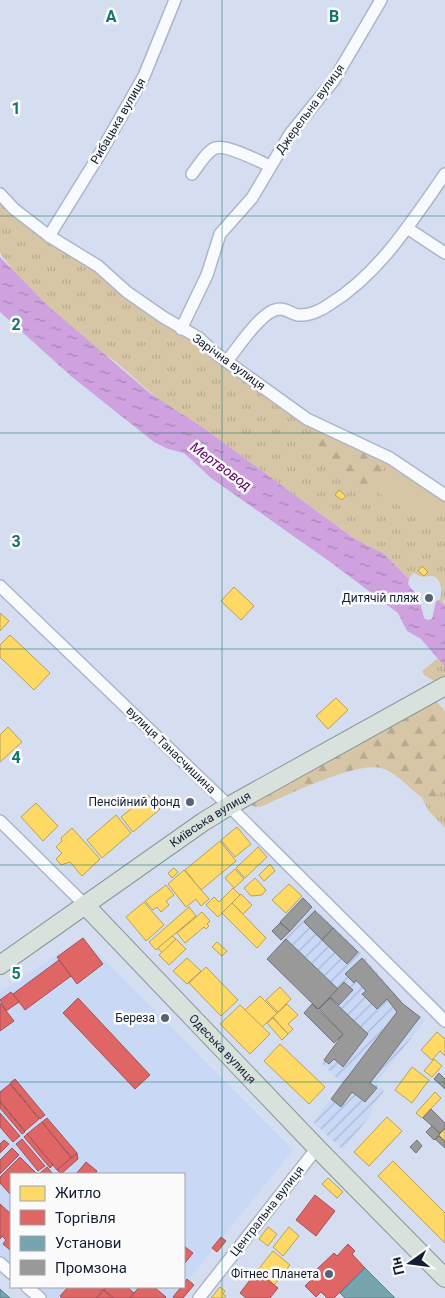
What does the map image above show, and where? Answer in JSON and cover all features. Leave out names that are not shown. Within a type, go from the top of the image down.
[{"type":"main road","name":"Київська вулиця","points":[[0,965],[203,822],[439,690]]},
{"type":"main road","name":"Одеська вулиця","points":[[84,905],[317,1148],[445,1278]]},
{"type":"street","name":"Рибацька вулиця","points":[[49,236],[101,152],[144,76],[175,0]]},
{"type":"street","name":"Джерельна вулиця","points":[[182,328],[207,275],[220,234],[252,198],[290,134],[334,80],[382,0]]},
{"type":"street","name":"Джерельна вулиця","points":[[192,174],[209,153],[215,148],[224,146],[270,166]]},
{"type":"street","points":[[227,361],[252,330],[270,312],[280,309],[298,315],[310,314],[329,305],[348,291],[391,249],[445,174]]},
{"type":"street","name":"Зарічна вулиця","points":[[0,194],[14,209],[49,236],[98,266],[127,292],[199,338],[307,420],[390,458],[445,494]]},
{"type":"street","points":[[407,228],[445,253]]},
{"type":"street","name":"вулиця Танасчишина","points":[[0,586],[229,806],[445,1021]]},
{"type":"street","name":"Одеська вулиця","points":[[0,821],[84,905]]},
{"type":"street","name":"Центральна вулиця","points":[[199,1298],[317,1148]]},
{"type":"street","points":[[0,1263],[10,1272]]},
{"type":"street","points":[[28,1288],[40,1298]]},
{"type":"shaded area","points":[[303,897],[359,951],[404,1004],[425,1020],[376,1084],[384,1091],[371,1108],[372,1113],[343,1150],[313,1122],[342,1083],[321,1063],[343,1034],[267,959],[282,942],[271,931]]},
{"type":"shaded area","points":[[83,938],[293,1150],[185,1284],[185,1173],[10,1173],[10,1264],[0,1255],[0,992]]},
{"type":"shaded area","points":[[36,1288],[181,1288],[173,1298],[48,1298]]},
{"type":"green space","points":[[0,193],[304,420],[386,460],[445,500],[445,597],[443,603],[445,603],[445,606],[439,600],[441,586],[435,577],[423,577],[413,573],[409,579],[383,553],[352,537],[205,429],[159,400],[116,362],[83,340],[20,280],[0,253]]},
{"type":"green space","points":[[323,434],[327,434],[341,444],[371,456],[380,462],[383,473],[374,486],[365,491],[355,490],[349,487],[340,476],[319,462],[315,449],[317,440]]},
{"type":"green space","points":[[389,466],[445,502],[430,525],[374,490]]},
{"type":"green space","points":[[438,658],[445,667],[445,692],[434,681],[424,675],[422,671]]},
{"type":"green space","points":[[427,701],[437,702],[445,711],[445,784],[443,784],[440,793],[431,802],[390,772],[373,767],[358,769],[323,780],[260,807],[252,806],[253,799]]},
{"type":"green space","points":[[443,784],[445,784],[445,828],[428,810],[422,798],[431,801],[440,793]]},
{"type":"water","name":"Мертвовод","points":[[0,257],[48,306],[151,394],[205,429],[352,537],[383,553],[409,579],[408,583],[416,594],[424,618],[427,620],[432,619],[436,601],[439,600],[445,606],[445,667],[421,639],[407,631],[398,613],[333,564],[211,478],[184,453],[168,449],[154,442],[72,377],[0,312]]},
{"type":"building: Житло","points":[[339,490],[346,496],[342,500],[335,495]]},
{"type":"building: Житло","points":[[422,566],[428,572],[424,576],[418,571]]},
{"type":"building: Житло","points":[[234,587],[254,606],[241,620],[221,601]]},
{"type":"building: Житло","points":[[0,613],[9,621],[0,631]]},
{"type":"building: Житло","points":[[10,635],[50,673],[34,690],[0,657],[0,645]]},
{"type":"building: Житло","points":[[336,698],[348,710],[328,729],[316,716]]},
{"type":"building: Житло","points":[[8,727],[22,742],[0,762],[0,735]]},
{"type":"building: Житло","points":[[148,795],[160,809],[133,832],[121,817]]},
{"type":"building: Житло","points":[[36,803],[58,826],[43,841],[21,817]]},
{"type":"building: Житло","points":[[116,815],[131,833],[102,858],[87,840]]},
{"type":"building: Житло","points":[[237,827],[251,844],[235,857],[221,840]]},
{"type":"building: Житло","points":[[72,828],[100,859],[82,876],[70,862],[61,865],[56,859],[62,853],[56,847],[62,841],[61,838]]},
{"type":"building: Житло","points":[[220,841],[236,861],[201,890],[185,870]]},
{"type":"building: Житло","points":[[258,847],[267,857],[245,878],[236,868]]},
{"type":"building: Житло","points":[[270,864],[275,871],[264,881],[259,875]]},
{"type":"building: Житло","points":[[174,868],[178,872],[172,878],[168,873]]},
{"type":"building: Житло","points":[[235,869],[244,879],[234,888],[225,878]]},
{"type":"building: Житло","points":[[184,870],[209,899],[201,906],[196,899],[186,907],[168,884]]},
{"type":"building: Житло","points":[[255,878],[266,890],[262,895],[251,896],[244,888]]},
{"type":"building: Житло","points":[[289,884],[302,896],[286,913],[272,900]]},
{"type":"building: Житло","points":[[166,885],[174,895],[166,901],[169,905],[161,912],[157,907],[153,910],[145,901]]},
{"type":"building: Житло","points":[[233,888],[240,895],[218,917],[206,905],[214,897],[219,902]]},
{"type":"building: Житло","points":[[241,894],[252,905],[243,914],[232,903]]},
{"type":"building: Житло","points":[[144,902],[164,925],[146,941],[126,917]]},
{"type":"building: Житло","points":[[232,903],[266,938],[257,948],[222,913]]},
{"type":"building: Житло","points":[[189,907],[196,916],[156,950],[149,942]]},
{"type":"building: Житло","points":[[202,912],[210,921],[207,924],[209,926],[206,929],[204,927],[185,943],[177,933]]},
{"type":"building: Житло","points":[[172,936],[176,939],[162,953],[158,948]]},
{"type":"building: Житло","points":[[176,939],[186,949],[169,965],[159,955]]},
{"type":"building: Житло","points":[[217,942],[227,951],[222,956],[212,947]]},
{"type":"building: Житло","points":[[187,958],[201,971],[187,984],[173,971]]},
{"type":"building: Житло","points":[[206,967],[238,1000],[221,1016],[189,983]]},
{"type":"building: Житло","points":[[280,987],[291,999],[278,1012],[266,1000]]},
{"type":"building: Житло","points":[[260,996],[277,1013],[262,1027],[245,1010]]},
{"type":"building: Житло","points":[[287,1004],[298,1015],[288,1024],[293,1029],[288,1034],[273,1017]]},
{"type":"building: Житло","points":[[240,1005],[270,1034],[250,1054],[220,1024]]},
{"type":"building: Житло","points":[[273,1018],[288,1034],[282,1040],[267,1023]]},
{"type":"building: Житло","points":[[437,1032],[445,1039],[445,1056],[440,1051],[432,1060],[421,1050]]},
{"type":"building: Житло","points":[[280,1044],[325,1087],[309,1104],[264,1061]]},
{"type":"building: Житло","points":[[434,1059],[442,1066],[432,1077],[424,1071]]},
{"type":"building: Житло","points":[[412,1067],[429,1080],[412,1103],[395,1090]]},
{"type":"building: Житло","points":[[435,1092],[441,1098],[422,1118],[416,1113]]},
{"type":"building: Житло","points":[[387,1117],[402,1131],[369,1166],[354,1152]]},
{"type":"building: Житло","points":[[445,1129],[445,1141],[439,1135]]},
{"type":"building: Житло","points":[[393,1161],[445,1213],[445,1243],[378,1176]]},
{"type":"building: Житло","points":[[328,1178],[343,1192],[337,1198],[322,1184]]},
{"type":"building: Житло","points":[[268,1227],[277,1234],[268,1246],[259,1239]]},
{"type":"building: Житло","points":[[289,1227],[299,1236],[283,1256],[273,1247]]},
{"type":"building: Житло","points":[[273,1251],[290,1265],[274,1285],[257,1271]]},
{"type":"building: Житло","points":[[220,1287],[225,1291],[223,1294],[226,1296],[224,1298],[211,1298]]},
{"type":"building: Торгівля","points":[[83,938],[103,964],[77,984],[57,957]]},
{"type":"building: Торгівля","points":[[59,960],[71,976],[25,1010],[13,994]]},
{"type":"building: Торгівля","points":[[11,992],[19,1002],[6,1011],[0,1000]]},
{"type":"building: Торгівля","points":[[78,998],[150,1075],[135,1089],[63,1013]]},
{"type":"building: Торгівля","points":[[0,1003],[14,1021],[0,1031]]},
{"type":"building: Торгівля","points":[[15,1079],[45,1115],[40,1119],[10,1083]]},
{"type":"building: Торгівля","points":[[10,1084],[39,1119],[25,1131],[0,1101],[0,1092]]},
{"type":"building: Торгівля","points":[[0,1102],[25,1132],[22,1134],[0,1108]]},
{"type":"building: Торгівля","points":[[0,1113],[20,1136],[13,1142],[0,1127]]},
{"type":"building: Торгівля","points":[[47,1118],[77,1153],[72,1158],[42,1122]]},
{"type":"building: Торгівля","points":[[42,1122],[71,1158],[57,1170],[27,1134]]},
{"type":"building: Торгівля","points":[[27,1134],[53,1165],[50,1168],[24,1137]]},
{"type":"building: Торгівля","points":[[22,1139],[45,1166],[38,1171],[16,1144]]},
{"type":"building: Торгівля","points":[[4,1140],[9,1144],[0,1153],[0,1144]]},
{"type":"building: Торгівля","points":[[12,1148],[19,1155],[0,1174],[0,1160]]},
{"type":"building: Торгівля","points":[[77,1153],[78,1159],[62,1173],[57,1170]]},
{"type":"building: Торгівля","points":[[20,1157],[36,1173],[10,1173],[10,1194],[0,1183],[0,1177]]},
{"type":"building: Торгівля","points":[[86,1162],[97,1171],[96,1173],[77,1173]]},
{"type":"building: Торгівля","points":[[47,1167],[52,1173],[40,1173]]},
{"type":"building: Торгівля","points":[[315,1195],[335,1211],[316,1236],[296,1220]]},
{"type":"building: Торгівля","points":[[0,1204],[10,1213],[10,1250],[3,1244],[6,1240],[2,1236],[0,1239]]},
{"type":"building: Торгівля","points":[[221,1237],[226,1241],[217,1252],[212,1248]]},
{"type":"building: Торгівля","points":[[348,1244],[355,1251],[352,1254],[365,1268],[334,1298],[327,1298],[321,1292],[316,1297],[305,1286],[319,1272],[316,1270],[334,1253],[337,1256]]},
{"type":"building: Торгівля","points":[[185,1247],[193,1253],[185,1263]]},
{"type":"building: Торгівля","points":[[257,1271],[278,1288],[270,1298],[246,1298],[240,1293]]},
{"type":"building: Торгівля","points":[[187,1279],[194,1285],[183,1298],[173,1297],[180,1288],[185,1288]]},
{"type":"building: Торгівля","points":[[67,1288],[105,1288],[96,1298],[62,1298],[60,1296]]},
{"type":"building: Торгівля","points":[[105,1288],[128,1288],[134,1293],[130,1298],[114,1298],[104,1290]]},
{"type":"building: Торгівля","points":[[138,1288],[155,1288],[166,1297],[165,1298],[130,1298]]},
{"type":"building: Торгівля","points":[[103,1290],[113,1298],[97,1298]]},
{"type":"building: Установи","points":[[365,1268],[395,1298],[345,1298],[340,1293]]},
{"type":"building: Установи","points":[[0,1289],[10,1298],[0,1298]]},
{"type":"building: Промзона","points":[[303,898],[312,907],[290,931],[280,922]]},
{"type":"building: Промзона","points":[[315,911],[333,928],[322,940],[304,922]]},
{"type":"building: Промзона","points":[[280,923],[290,931],[281,940],[272,931]]},
{"type":"building: Промзона","points":[[333,928],[358,952],[347,964],[322,940]]},
{"type":"building: Промзона","points":[[286,939],[338,989],[318,1009],[267,959]]},
{"type":"building: Промзона","points":[[362,958],[403,1004],[420,1017],[370,1083],[377,1088],[365,1102],[352,1092],[341,1107],[331,1099],[397,1012],[387,999],[377,1009],[362,994],[366,991],[356,980],[354,983],[345,974]]},
{"type":"building: Промзона","points":[[344,982],[353,990],[339,1005],[330,997]]},
{"type":"building: Промзона","points":[[330,998],[368,1034],[343,1067],[334,1059],[329,1064],[324,1060],[343,1034],[319,1009]]},
{"type":"building: Промзона","points":[[312,1004],[343,1034],[334,1043],[304,1013]]},
{"type":"building: Промзона","points":[[439,1073],[445,1079],[445,1089],[434,1079]]},
{"type":"building: Промзона","points":[[431,1109],[445,1123],[445,1128],[440,1133],[423,1118]]},
{"type":"building: Промзона","points":[[432,1126],[440,1134],[434,1140],[426,1132]]},
{"type":"building: Промзона","points":[[439,1136],[445,1142],[445,1148],[435,1139]]},
{"type":"building: Промзона","points":[[417,1140],[422,1146],[416,1153],[410,1147]]},
{"type":"place","name":"Дитячій пляж","points":[[429,598]]},
{"type":"place","name":"Пенсійний фонд","points":[[190,802]]},
{"type":"place","name":"Береза","points":[[165,1018]]},
{"type":"place","name":"Фітнес Планета","points":[[329,1274]]}]
